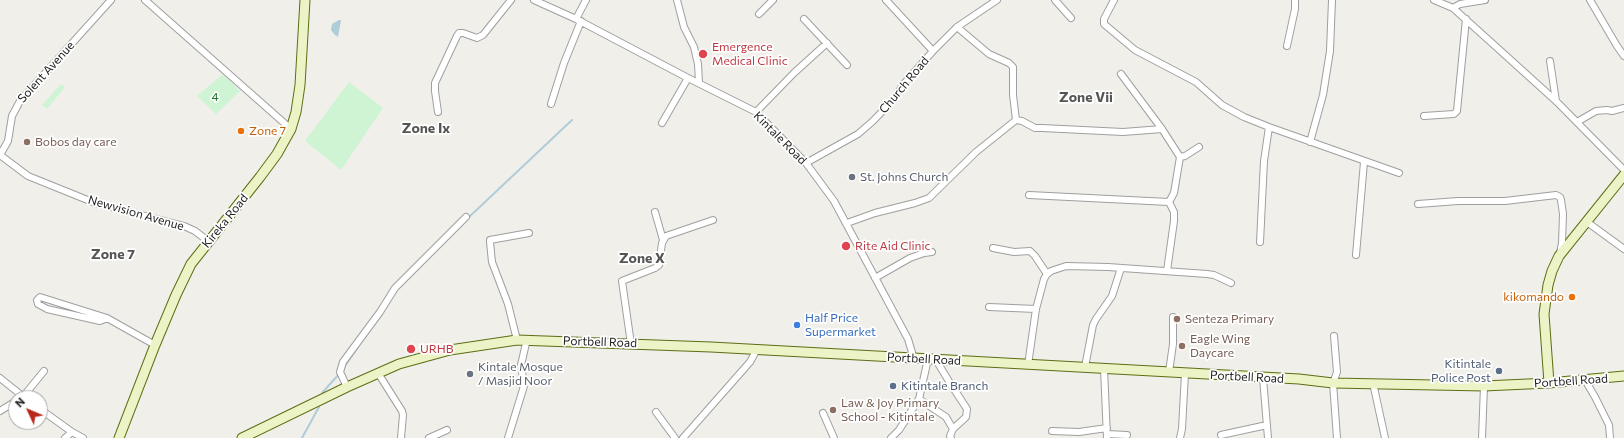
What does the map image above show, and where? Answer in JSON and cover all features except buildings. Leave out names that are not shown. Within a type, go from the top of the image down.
[{"type":"main road","name":"Kireka Road","points":[[119,438],[176,295],[191,264],[277,154],[290,129],[296,112],[300,85],[305,0]]},
{"type":"main road","points":[[1549,383],[1545,330],[1545,303],[1548,285],[1559,256],[1624,175]]},
{"type":"main road","name":"Portbell Road","points":[[242,438],[347,387],[399,364],[450,350],[528,339],[757,349],[932,360],[1299,379],[1333,383],[1484,386],[1549,383],[1624,376]]},
{"type":"street","name":"Solent Avenue","points":[[0,155],[8,141],[12,116],[20,101],[111,0]]},
{"type":"street","points":[[145,0],[290,129]]},
{"type":"street","points":[[438,112],[435,83],[458,36],[460,33],[477,38],[483,35],[511,0]]},
{"type":"street","name":"Kintale Road","points":[[534,0],[578,20],[756,112],[806,163],[834,201],[908,339],[914,359]]},
{"type":"street","points":[[551,104],[578,20],[586,0]]},
{"type":"street","points":[[677,0],[684,27],[694,48],[698,64],[699,83]]},
{"type":"street","points":[[759,14],[773,0]]},
{"type":"street","points":[[886,0],[933,51]]},
{"type":"street","name":"Church Road","points":[[806,163],[858,134],[894,99],[903,85],[933,51],[957,27],[997,0]]},
{"type":"street","points":[[1055,0],[1071,18]]},
{"type":"street","points":[[1114,0],[1104,19],[1104,24],[1135,50],[1196,82],[1222,105],[1244,118],[1364,162],[1399,173]]},
{"type":"street","points":[[1287,46],[1295,9],[1294,0]]},
{"type":"street","points":[[1310,142],[1323,95],[1330,51],[1332,0]]},
{"type":"street","points":[[1434,0],[1453,8],[1556,101],[1624,170]]},
{"type":"street","points":[[1453,8],[1460,4],[1485,0]]},
{"type":"street","points":[[1590,0],[1616,46],[1624,56]]},
{"type":"street","points":[[804,19],[847,65]]},
{"type":"street","points":[[1424,116],[1454,114],[1457,111],[1466,20]]},
{"type":"street","points":[[957,27],[988,54],[1009,63],[1014,67],[1013,95],[1016,120]]},
{"type":"street","points":[[756,112],[794,73],[827,43]]},
{"type":"street","points":[[1550,61],[1556,101]]},
{"type":"street","points":[[1121,74],[1162,129],[1180,157],[1174,193],[1169,202]]},
{"type":"street","points":[[662,123],[688,78]]},
{"type":"street","points":[[1577,122],[1596,111],[1612,111],[1624,108]]},
{"type":"street","points":[[846,223],[875,213],[915,204],[929,198],[976,152],[1016,120],[1022,121],[1035,128],[1123,132],[1162,129]]},
{"type":"street","points":[[1260,242],[1264,161],[1269,127]]},
{"type":"street","points":[[1180,157],[1199,147]]},
{"type":"street","name":"Newvision Avenue","points":[[0,155],[28,176],[95,203],[184,226],[196,231],[208,241]]},
{"type":"street","points":[[1356,255],[1364,162]]},
{"type":"street","points":[[1029,196],[1169,202]]},
{"type":"street","points":[[1418,204],[1458,201],[1505,201],[1556,196],[1560,197],[1563,214],[1562,243],[1559,256]]},
{"type":"street","points":[[1167,271],[1174,221],[1174,212],[1169,202]]},
{"type":"street","points":[[631,344],[622,281],[659,265],[663,240],[655,212]]},
{"type":"street","points":[[347,387],[340,372],[344,362],[380,312],[394,288],[466,218]]},
{"type":"street","points":[[663,240],[666,236],[713,220]]},
{"type":"street","points":[[1587,222],[1624,250]]},
{"type":"street","points":[[518,340],[508,304],[492,262],[490,240],[529,233]]},
{"type":"street","points":[[993,248],[1014,252],[1030,251],[1047,274]]},
{"type":"street","points":[[875,278],[910,258],[932,252]]},
{"type":"street","points":[[1028,365],[1036,309],[1044,279],[1051,271],[1066,266],[1167,271],[1214,275],[1231,283]]},
{"type":"street","points":[[1085,367],[1093,325],[1112,296],[1121,268]]},
{"type":"street","points":[[107,318],[100,321],[39,306],[36,302],[40,297],[107,318],[155,346]]},
{"type":"street","points":[[65,313],[67,305]]},
{"type":"street","points":[[989,307],[1036,309]]},
{"type":"street","points":[[1169,372],[1173,344],[1173,317]]},
{"type":"street","points":[[1334,336],[1337,372],[1333,383],[1337,438]]},
{"type":"street","points":[[508,438],[524,386],[521,365],[528,339]]},
{"type":"street","points":[[683,438],[750,362],[757,349]]},
{"type":"street","points":[[891,438],[899,430],[919,399],[932,360]]},
{"type":"street","points":[[932,360],[950,383],[967,409],[966,417],[953,429],[950,436],[951,438]]},
{"type":"street","points":[[1104,368],[1107,433]]},
{"type":"street","points":[[30,390],[44,371]]},
{"type":"street","points":[[378,373],[402,411],[401,438]]},
{"type":"street","points":[[1180,438],[1182,429],[1185,373]]},
{"type":"street","points":[[0,378],[14,390]]},
{"type":"street","points":[[1263,378],[1268,438]]},
{"type":"street","points":[[1585,380],[1595,396],[1609,425],[1610,438]]},
{"type":"street","points":[[1373,383],[1385,438]]},
{"type":"street","points":[[1482,438],[1484,386]]},
{"type":"street","points":[[919,399],[946,416],[953,429]]},
{"type":"street","points":[[656,412],[675,438]]},
{"type":"street","points":[[823,412],[834,438]]},
{"type":"street","points":[[48,415],[83,438]]},
{"type":"street","points":[[1221,434],[1267,426]]},
{"type":"street","points":[[429,438],[447,430]]},
{"type":"street","points":[[1052,431],[1127,435]]},
{"type":"street","points":[[66,438],[72,432]]},
{"type":"green space","name":"4","points":[[223,74],[240,91],[216,114],[197,96]]},
{"type":"green space","points":[[349,82],[383,108],[341,170],[305,141]]},
{"type":"green space","points":[[61,84],[65,87],[47,109],[42,105]]},
{"type":"water","points":[[341,20],[338,37],[331,30],[332,24]]},
{"type":"waterway","points":[[468,218],[572,120]]},
{"type":"waterway","points":[[345,366],[358,347]]},
{"type":"waterway","points":[[322,393],[340,373]]},
{"type":"waterway","points":[[302,438],[319,407]]},
{"type":"place","name":"Emergence Medical Clinic","points":[[703,54]]},
{"type":"place","name":"Zone 7","points":[[241,131]]},
{"type":"place","name":"Bobos day care","points":[[27,142]]},
{"type":"place","name":"St. Johns Church","points":[[852,177]]},
{"type":"place","name":"Rite Aid Clinic","points":[[846,246]]},
{"type":"place","name":"kikomando","points":[[1572,297]]},
{"type":"place","name":"Senteza Primary","points":[[1177,319]]},
{"type":"place","name":"Half Price Supermarket","points":[[797,325]]},
{"type":"place","name":"Eagle Wing Daycare","points":[[1182,346]]},
{"type":"place","name":"URHB","points":[[411,349]]},
{"type":"place","name":"Kitintale Police Post","points":[[1499,371]]},
{"type":"place","name":"Kintale Mosque / Masjid Noor","points":[[470,374]]},
{"type":"place","name":"Kitintale Branch","points":[[893,386]]},
{"type":"place","name":"Law & Joy Primary School - Kitintale","points":[[833,410]]},
{"type":"district","name":"Zone Vii","points":[[1086,97]]},
{"type":"district","name":"Zone Ix","points":[[426,128]]},
{"type":"district","name":"Zone 7","points":[[113,254]]},
{"type":"district","name":"Zone X","points":[[642,258]]}]
